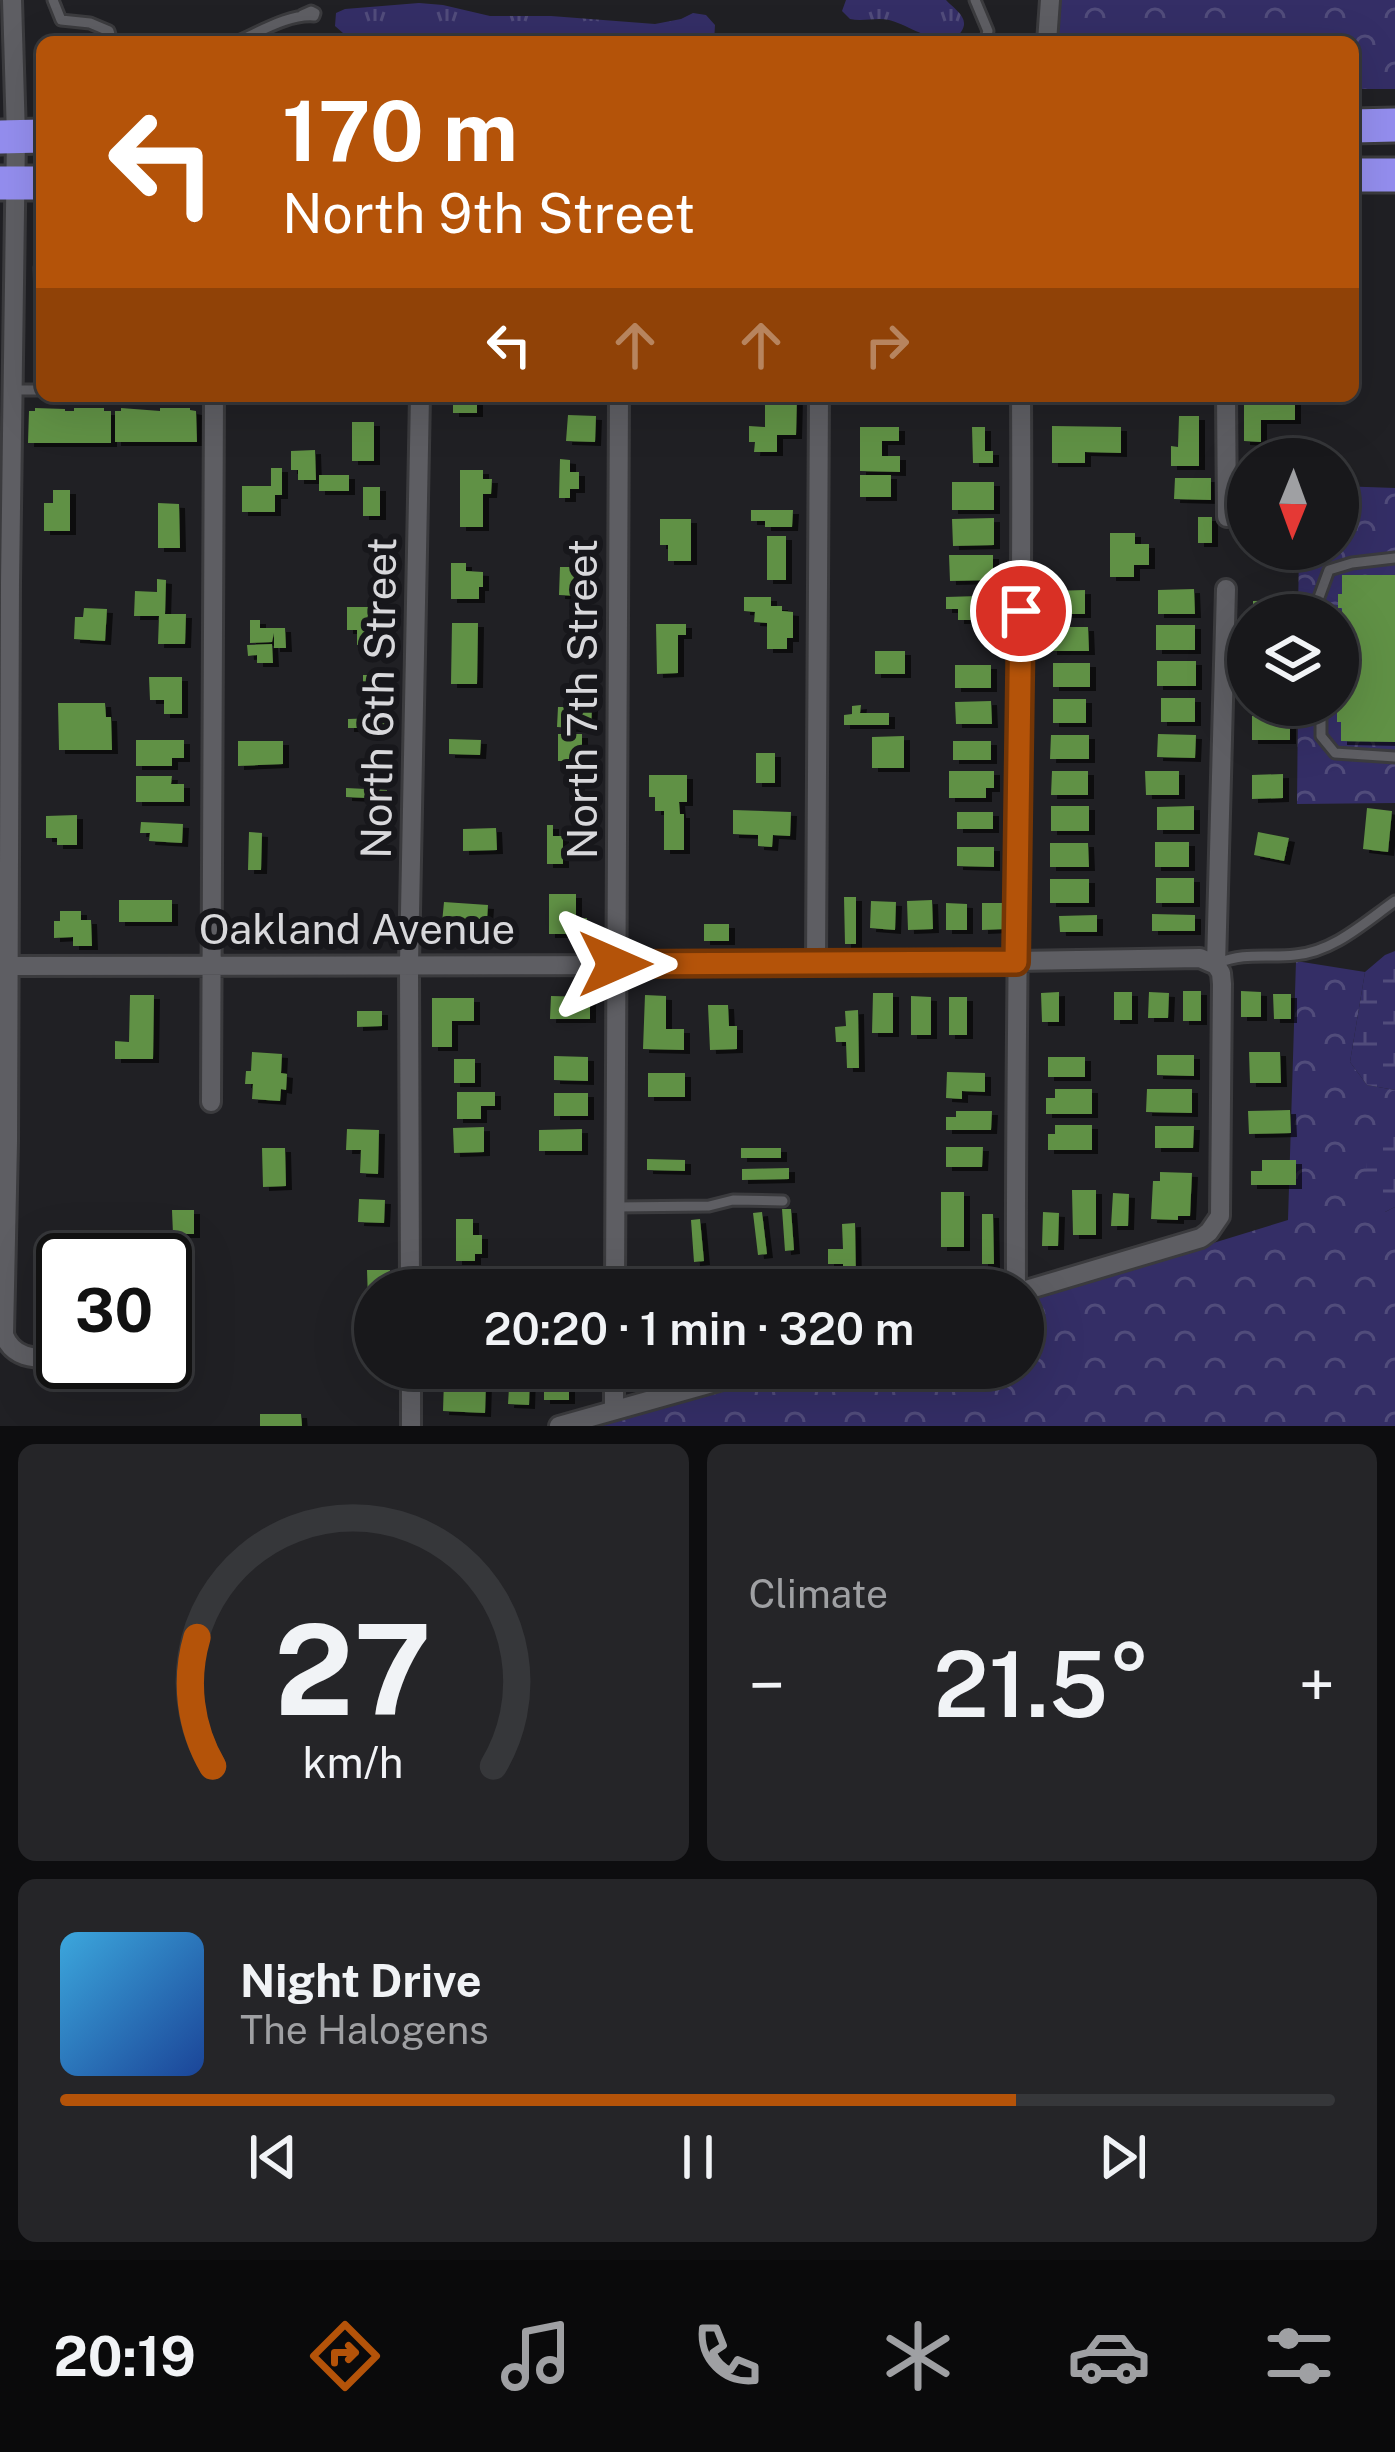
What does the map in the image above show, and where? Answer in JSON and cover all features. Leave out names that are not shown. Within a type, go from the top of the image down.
[{"type":"highway","points":[[1359,126],[1395,125]]},
{"type":"highway","points":[[1359,175],[1395,175]]},
{"type":"street","points":[[12,0],[19,183],[13,268],[4,1335],[19,1354],[36,1356]]},
{"type":"street","points":[[1047,36],[1050,0]]},
{"type":"street","points":[[211,1102],[214,402]]},
{"type":"street","name":"North 6th Street","points":[[410,1269],[409,964],[420,402]]},
{"type":"street","name":"North 7th Street","points":[[614,1269],[619,402]]},
{"type":"street","points":[[816,963],[819,402]]},
{"type":"street","points":[[1019,1269],[1021,402]]},
{"type":"street","points":[[1226,402],[1227,517]]},
{"type":"street","points":[[1044,1284],[1201,1238],[1218,1220],[1222,983],[1216,964],[1226,589]]},
{"type":"street","name":"Oakland Avenue","points":[[4,966],[1200,958],[1216,964]]},
{"type":"street","points":[[411,1389],[411,1426]]},
{"type":"street","points":[[614,1389],[614,1410]]},
{"type":"street","points":[[559,1426],[690,1389]]},
{"type":"lane","points":[[53,0],[61,20],[100,26],[110,36]]},
{"type":"lane","points":[[975,0],[987,36]]},
{"type":"lane","points":[[251,36],[302,15]]},
{"type":"lane","points":[[13,268],[36,267]]},
{"type":"lane","points":[[13,296],[36,297]]},
{"type":"lane","points":[[14,390],[36,390]]},
{"type":"lane","points":[[1320,594],[1329,570],[1352,562],[1395,558]]},
{"type":"lane","points":[[1322,726],[1322,736],[1334,753],[1395,757]]},
{"type":"lane","points":[[1216,964],[1232,957],[1299,955],[1328,948],[1395,902]]},
{"type":"lane","points":[[615,1208],[709,1206],[734,1200],[783,1202]]},
{"type":"green space","points":[[846,0],[946,0],[960,14],[964,27],[956,36],[930,36],[889,20],[850,19],[842,11]]},
{"type":"green space","points":[[1042,0],[1395,0],[1395,89],[1359,89],[1359,36],[1041,36]]},
{"type":"green space","points":[[419,3],[490,16],[655,24],[693,13],[706,15],[715,25],[714,36],[351,36],[335,26],[336,13]]},
{"type":"green space","points":[[1359,487],[1395,488],[1395,803],[1297,804],[1298,726],[1359,726],[1359,594],[1298,594],[1299,570],[1359,570]]},
{"type":"green space","points":[[1395,951],[1395,1090],[1367,1085],[1350,1062],[1365,972]]},
{"type":"green space","points":[[1296,961],[1365,972],[1350,1062],[1367,1085],[1395,1090],[1395,1129],[1379,1129],[1385,1212],[1395,1207],[1395,1426],[592,1426],[722,1389],[1044,1389],[1044,1295],[1288,1220]]},
{"type":"green space","points":[[1395,1129],[1395,1207],[1385,1212],[1372,1209],[1365,1189],[1369,1135]]},
{"type":"building","points":[[453,402],[477,402],[477,413],[453,413]]},
{"type":"building","points":[[765,402],[797,402],[796,435],[777,435],[777,452],[754,452],[755,442],[749,442],[749,426],[765,427]]},
{"type":"building","points":[[1244,402],[1295,402],[1295,420],[1261,420],[1261,438],[1244,438]]},
{"type":"building","points":[[190,408],[196,411],[197,442],[115,442],[115,411]]},
{"type":"building","points":[[29,411],[111,411],[111,443],[28,443]]},
{"type":"building","points":[[568,415],[596,416],[595,442],[566,441]]},
{"type":"building","points":[[1179,416],[1199,416],[1199,466],[1171,466],[1171,446],[1178,447]]},
{"type":"building","points":[[352,422],[374,422],[374,461],[352,461]]},
{"type":"building","points":[[1052,426],[1121,427],[1121,453],[1085,452],[1085,463],[1052,463]]},
{"type":"building","points":[[860,427],[899,427],[899,441],[882,441],[882,456],[900,456],[900,472],[860,471]]},
{"type":"building","points":[[972,427],[985,427],[985,451],[993,451],[993,463],[973,463]]},
{"type":"building","points":[[315,450],[316,480],[298,480],[298,470],[291,470],[291,451]]},
{"type":"building","points":[[560,459],[570,460],[570,472],[579,472],[579,489],[570,489],[570,498],[559,498]]},
{"type":"building","points":[[271,468],[282,468],[282,495],[275,495],[275,512],[242,512],[242,486],[271,486]]},
{"type":"building","points":[[460,470],[483,470],[483,479],[492,479],[491,494],[483,494],[483,527],[460,527]]},
{"type":"building","points":[[319,475],[349,475],[349,491],[319,491]]},
{"type":"building","points":[[860,475],[891,475],[891,497],[860,497]]},
{"type":"building","points":[[1175,478],[1211,478],[1211,500],[1174,499]]},
{"type":"building","points":[[952,482],[994,482],[994,510],[952,510]]},
{"type":"building","points":[[363,487],[380,487],[380,516],[363,516]]},
{"type":"building","points":[[53,490],[70,490],[70,531],[44,531],[44,503],[53,503]]},
{"type":"building","points":[[158,503],[179,504],[180,548],[158,548]]},
{"type":"building","points":[[751,510],[793,510],[792,527],[765,527],[765,521],[751,521]]},
{"type":"building","points":[[1198,517],[1212,517],[1212,543],[1198,543]]},
{"type":"building","points":[[994,518],[994,545],[953,546],[952,519]]},
{"type":"building","points":[[660,519],[691,519],[691,561],[668,561],[668,545],[660,545]]},
{"type":"building","points":[[1110,533],[1135,533],[1135,544],[1149,544],[1149,565],[1134,565],[1134,577],[1110,577]]},
{"type":"building","points":[[767,536],[786,536],[786,580],[767,580]]},
{"type":"building","points":[[949,555],[993,555],[993,580],[950,581]]},
{"type":"building","points":[[451,563],[466,563],[466,571],[483,572],[479,599],[451,599]]},
{"type":"building","points":[[560,567],[582,567],[580,596],[559,595]]},
{"type":"building","points":[[1342,575],[1395,575],[1395,742],[1341,741],[1341,726],[1359,726],[1359,594],[1342,594]]},
{"type":"building","points":[[157,579],[166,580],[165,614],[186,614],[185,644],[158,644],[159,616],[134,616],[135,591],[157,592]]},
{"type":"building","points":[[1194,589],[1195,614],[1158,614],[1158,590]]},
{"type":"building","points":[[1085,590],[1085,614],[1052,614],[1052,591]]},
{"type":"building","points":[[979,596],[980,620],[958,620],[958,609],[946,609],[946,597]]},
{"type":"building","points":[[744,597],[771,597],[771,606],[793,612],[793,638],[787,638],[787,649],[767,649],[767,623],[754,622],[755,612],[744,611]]},
{"type":"building","points":[[347,607],[379,607],[379,644],[357,645],[357,630],[347,630]]},
{"type":"building","points":[[84,608],[107,609],[105,641],[74,639],[75,617],[83,617]]},
{"type":"building","points":[[250,620],[260,620],[260,628],[285,628],[286,648],[274,648],[274,633],[272,642],[250,643]]},
{"type":"building","points":[[452,623],[478,623],[477,684],[451,684]]},
{"type":"building","points":[[656,624],[686,624],[686,635],[678,635],[678,673],[657,674]]},
{"type":"building","points":[[1156,625],[1195,625],[1195,650],[1156,650]]},
{"type":"building","points":[[1051,627],[1088,627],[1089,651],[1051,651]]},
{"type":"building","points":[[272,644],[273,663],[257,663],[257,655],[248,656],[247,645]]},
{"type":"building","points":[[875,651],[905,651],[905,674],[875,674]]},
{"type":"building","points":[[1157,661],[1196,661],[1196,686],[1157,686]]},
{"type":"building","points":[[1053,663],[1090,663],[1090,687],[1053,687]]},
{"type":"building","points":[[955,665],[991,665],[991,688],[955,688]]},
{"type":"building","points":[[363,675],[386,675],[386,697],[363,697]]},
{"type":"building","points":[[149,677],[182,677],[182,714],[164,714],[164,700],[150,700]]},
{"type":"building","points":[[1161,698],[1195,698],[1195,722],[1161,722]]},
{"type":"building","points":[[1053,699],[1086,699],[1086,723],[1053,723]]},
{"type":"building","points":[[566,700],[585,700],[585,707],[592,707],[591,729],[557,727],[558,707],[566,707]]},
{"type":"building","points":[[991,701],[992,724],[956,724],[955,702]]},
{"type":"building","points":[[58,703],[105,703],[106,717],[111,717],[112,750],[59,750]]},
{"type":"building","points":[[861,705],[860,713],[889,713],[889,725],[844,725],[844,715],[852,714],[852,706]]},
{"type":"building","points":[[379,712],[388,712],[388,728],[348,728],[348,719],[379,718]]},
{"type":"building","points":[[1252,726],[1290,726],[1290,740],[1252,740]]},
{"type":"building","points":[[558,734],[582,734],[582,761],[558,761]]},
{"type":"building","points":[[1158,734],[1196,735],[1195,758],[1157,757]]},
{"type":"building","points":[[1051,735],[1089,735],[1089,759],[1050,759]]},
{"type":"building","points":[[904,736],[904,768],[872,768],[872,737]]},
{"type":"building","points":[[449,739],[481,740],[480,755],[449,754]]},
{"type":"building","points":[[136,740],[184,740],[184,758],[172,758],[172,766],[136,766]]},
{"type":"building","points":[[238,741],[283,741],[283,764],[238,766]]},
{"type":"building","points":[[953,741],[991,741],[991,760],[953,760]]},
{"type":"building","points":[[756,753],[775,753],[775,783],[756,783]]},
{"type":"building","points":[[949,771],[994,771],[994,788],[986,788],[986,798],[949,798]]},
{"type":"building","points":[[1052,771],[1088,771],[1088,795],[1051,795]]},
{"type":"building","points":[[1145,771],[1179,771],[1179,795],[1146,795]]},
{"type":"building","points":[[1283,774],[1283,798],[1252,799],[1252,775]]},
{"type":"building","points":[[649,775],[687,775],[687,802],[679,802],[680,814],[684,814],[684,850],[664,850],[664,811],[655,811],[655,797],[649,797]]},
{"type":"building","points":[[136,776],[172,776],[171,784],[184,784],[184,802],[136,802]]},
{"type":"building","points":[[346,788],[387,790],[387,799],[346,797]]},
{"type":"building","points":[[1051,806],[1089,806],[1089,831],[1051,831]]},
{"type":"building","points":[[1194,806],[1194,830],[1157,830],[1157,807]]},
{"type":"building","points":[[1367,808],[1392,811],[1388,852],[1363,849]]},
{"type":"building","points":[[733,810],[791,812],[790,836],[773,835],[772,847],[758,846],[758,835],[733,834]]},
{"type":"building","points":[[957,812],[993,812],[993,829],[957,829]]},
{"type":"building","points":[[77,815],[77,845],[57,845],[57,838],[46,838],[46,816]]},
{"type":"building","points":[[141,822],[183,824],[182,843],[149,841],[150,833],[140,833]]},
{"type":"building","points":[[547,825],[553,825],[553,836],[563,836],[563,864],[547,864]]},
{"type":"building","points":[[496,828],[497,850],[463,851],[463,829]]},
{"type":"building","points":[[249,832],[262,833],[261,870],[248,870]]},
{"type":"building","points":[[1258,832],[1289,838],[1284,861],[1254,855]]},
{"type":"building","points":[[1155,842],[1189,842],[1189,867],[1155,867]]},
{"type":"building","points":[[1050,843],[1088,843],[1089,867],[1050,867]]},
{"type":"building","points":[[957,847],[994,847],[994,867],[957,866]]},
{"type":"building","points":[[1156,878],[1194,878],[1194,903],[1156,903]]},
{"type":"building","points":[[1050,879],[1089,879],[1089,903],[1050,903]]},
{"type":"building","points":[[549,894],[576,894],[576,918],[587,918],[587,934],[549,934]]},
{"type":"building","points":[[844,897],[856,897],[856,944],[845,944]]},
{"type":"building","points":[[119,900],[172,900],[172,922],[119,922]]},
{"type":"building","points":[[932,900],[933,929],[908,930],[907,901]]},
{"type":"building","points":[[871,901],[896,902],[895,930],[870,928]]},
{"type":"building","points":[[444,902],[488,905],[486,934],[459,932],[459,924],[442,923]]},
{"type":"building","points":[[946,903],[967,904],[967,930],[946,930]]},
{"type":"building","points":[[982,903],[1004,903],[1004,929],[982,930]]},
{"type":"building","points":[[60,911],[81,911],[81,920],[91,920],[92,946],[73,946],[73,937],[54,938],[54,921],[60,921]]},
{"type":"building","points":[[1152,914],[1195,915],[1195,931],[1152,931]]},
{"type":"building","points":[[1097,915],[1097,932],[1060,932],[1059,916]]},
{"type":"building","points":[[704,924],[729,924],[729,941],[704,941]]},
{"type":"building","points":[[1183,991],[1201,991],[1201,1021],[1183,1021]]},
{"type":"building","points":[[1241,991],[1261,992],[1261,1017],[1241,1017]]},
{"type":"building","points":[[1059,992],[1059,1022],[1042,1022],[1041,993]]},
{"type":"building","points":[[1114,992],[1132,992],[1132,1020],[1114,1020]]},
{"type":"building","points":[[1149,992],[1169,993],[1168,1018],[1148,1018]]},
{"type":"building","points":[[873,993],[893,993],[893,1033],[872,1033]]},
{"type":"building","points":[[1273,994],[1291,994],[1291,1019],[1274,1019]]},
{"type":"building","points":[[130,995],[154,995],[153,1059],[115,1059],[115,1041],[129,1042]]},
{"type":"building","points":[[645,995],[666,996],[666,1029],[684,1029],[684,1050],[643,1049]]},
{"type":"building","points":[[551,996],[590,997],[590,1019],[550,1019]]},
{"type":"building","points":[[911,996],[931,997],[931,1035],[911,1035]]},
{"type":"building","points":[[949,997],[967,997],[967,1035],[949,1035]]},
{"type":"building","points":[[432,998],[474,998],[474,1021],[452,1021],[452,1047],[432,1047]]},
{"type":"building","points":[[708,1005],[728,1005],[729,1026],[737,1026],[737,1049],[710,1050]]},
{"type":"building","points":[[858,1010],[859,1068],[847,1068],[846,1042],[836,1042],[835,1027],[846,1026],[845,1011]]},
{"type":"building","points":[[357,1011],[382,1011],[382,1026],[357,1027]]},
{"type":"building","points":[[252,1052],[282,1054],[281,1073],[287,1074],[280,1101],[252,1099],[253,1084],[245,1084]]},
{"type":"building","points":[[1249,1052],[1280,1052],[1281,1083],[1250,1083]]},
{"type":"building","points":[[1157,1055],[1194,1055],[1194,1076],[1157,1075]]},
{"type":"building","points":[[554,1056],[588,1057],[588,1081],[554,1080]]},
{"type":"building","points":[[1048,1057],[1085,1057],[1085,1077],[1048,1077]]},
{"type":"building","points":[[454,1059],[475,1059],[475,1083],[454,1083]]},
{"type":"building","points":[[947,1072],[985,1073],[985,1092],[962,1091],[962,1099],[946,1098]]},
{"type":"building","points":[[648,1073],[685,1073],[685,1097],[648,1097]]},
{"type":"building","points":[[1055,1089],[1092,1089],[1092,1114],[1046,1114],[1046,1098],[1055,1098]]},
{"type":"building","points":[[1147,1089],[1192,1089],[1192,1113],[1146,1112]]},
{"type":"building","points":[[457,1092],[495,1092],[495,1106],[481,1106],[481,1119],[457,1119]]},
{"type":"building","points":[[554,1093],[588,1093],[588,1116],[554,1116]]},
{"type":"building","points":[[1290,1110],[1291,1133],[1249,1134],[1248,1111]]},
{"type":"building","points":[[956,1111],[992,1111],[991,1130],[946,1130],[946,1117],[956,1117]]},
{"type":"building","points":[[1055,1125],[1092,1125],[1092,1150],[1048,1150],[1048,1134],[1055,1134]]},
{"type":"building","points":[[1155,1126],[1194,1126],[1193,1148],[1155,1148]]},
{"type":"building","points":[[484,1127],[484,1152],[454,1153],[453,1128]]},
{"type":"building","points":[[347,1129],[379,1130],[378,1174],[360,1173],[361,1150],[346,1150]]},
{"type":"building","points":[[582,1129],[582,1151],[539,1151],[539,1130]]},
{"type":"building","points":[[946,1147],[983,1147],[982,1167],[946,1167]]},
{"type":"building","points":[[262,1148],[285,1148],[286,1186],[263,1187]]},
{"type":"building","points":[[741,1148],[781,1148],[781,1158],[741,1158]]},
{"type":"building","points":[[647,1159],[685,1160],[685,1171],[647,1170]]},
{"type":"building","points":[[1262,1160],[1296,1160],[1296,1185],[1251,1185],[1251,1171],[1262,1171]]},
{"type":"building","points":[[789,1168],[789,1179],[742,1180],[742,1169]]},
{"type":"building","points":[[1160,1172],[1192,1173],[1190,1216],[1151,1219],[1153,1181],[1160,1181]]},
{"type":"building","points":[[1072,1190],[1096,1190],[1096,1235],[1073,1235]]},
{"type":"building","points":[[941,1192],[964,1192],[964,1247],[941,1247]]},
{"type":"building","points":[[1113,1193],[1129,1194],[1128,1226],[1111,1226]]},
{"type":"building","points":[[359,1199],[385,1200],[384,1223],[358,1222]]},
{"type":"building","points":[[782,1209],[791,1209],[794,1250],[785,1251]]},
{"type":"building","points":[[172,1210],[194,1210],[194,1234],[173,1233]]},
{"type":"building","points":[[762,1212],[767,1254],[758,1255],[753,1213]]},
{"type":"building","points":[[1043,1212],[1059,1213],[1058,1246],[1042,1246]]},
{"type":"building","points":[[982,1214],[993,1214],[994,1264],[982,1264]]},
{"type":"building","points":[[456,1219],[473,1219],[473,1235],[482,1235],[482,1254],[475,1254],[475,1261],[456,1261]]},
{"type":"building","points":[[700,1219],[704,1261],[694,1262],[691,1220]]},
{"type":"building","points":[[855,1223],[856,1269],[828,1264],[828,1249],[843,1249],[842,1224]]},
{"type":"building","points":[[444,1389],[486,1389],[485,1413],[443,1411]]},
{"type":"building","points":[[509,1389],[529,1389],[529,1405],[508,1404]]},
{"type":"building","points":[[544,1389],[569,1389],[569,1400],[544,1400]]},
{"type":"building","points":[[260,1414],[301,1414],[302,1426],[260,1426]]},
{"type":"route","points":[[615,964],[1016,962],[1021,611]]}]
